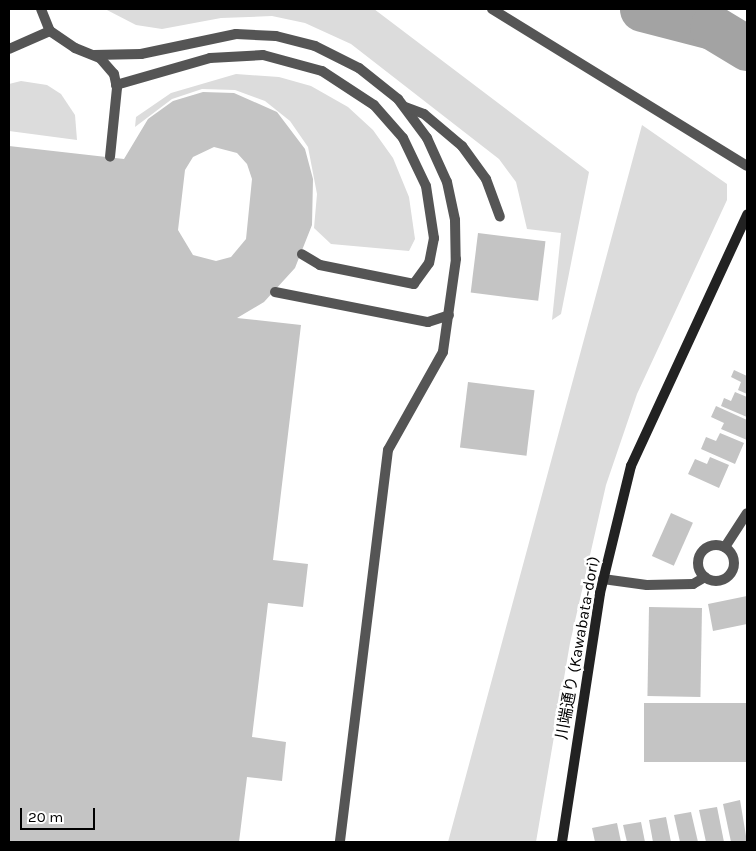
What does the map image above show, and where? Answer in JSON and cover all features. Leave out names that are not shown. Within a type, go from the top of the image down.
[{"type":"street","points":[[40,9],[50,31],[94,55],[111,68],[116,85],[110,158]]},
{"type":"street","points":[[492,9],[747,166]]},
{"type":"street","points":[[9,49],[50,31]]},
{"type":"street","points":[[94,55],[141,54],[216,36],[276,36],[315,46],[351,62],[404,106],[436,155],[454,211],[456,268],[449,314],[436,369],[388,450],[340,842]]},
{"type":"street","points":[[116,85],[210,58],[262,55],[322,71],[374,105],[403,138],[426,186],[434,238],[429,263],[414,284],[320,265],[302,254]]},
{"type":"street","points":[[404,106],[424,114],[462,146],[486,179],[500,217]]},
{"type":"street","name":"川端通り (Kawabata-dori)","points":[[562,842],[603,579],[631,466],[747,215]]},
{"type":"street","points":[[275,292],[428,322],[449,314]]},
{"type":"street","points":[[725,547],[747,513]]},
{"type":"street","points":[[603,579],[646,586],[694,584],[705,578],[722,580],[731,573],[733,556],[725,547],[707,547],[699,556],[698,568],[705,578]]},
{"type":"shaded area","points":[[105,9],[374,9],[589,172],[561,314],[552,320],[561,233],[527,229],[516,182],[499,159],[351,44],[305,23],[272,16],[221,18],[162,29],[136,25]]},
{"type":"shaded area","points":[[236,74],[279,77],[311,86],[348,107],[373,130],[393,158],[409,197],[415,239],[409,251],[331,244],[314,228],[317,194],[308,147],[290,121],[265,101],[235,90],[202,89],[172,99],[135,127],[136,117],[171,93]]},
{"type":"shaded area","points":[[21,81],[47,85],[61,94],[75,115],[77,140],[9,131],[9,84]]},
{"type":"shaded area","points":[[642,125],[727,184],[727,200],[637,394],[606,485],[570,643],[536,842],[448,842]]},
{"type":"building","points":[[203,92],[234,93],[277,112],[305,149],[313,179],[312,225],[295,268],[264,302],[237,318],[301,325],[273,560],[308,564],[303,607],[268,603],[252,737],[286,742],[282,781],[247,777],[239,842],[9,842],[9,146],[124,159],[148,119],[173,101]],"holes":[[[214,147],[237,153],[247,164],[252,179],[246,239],[231,257],[216,261],[193,255],[178,230],[185,170],[193,157]]]},
{"type":"building","points":[[478,233],[545,241],[538,301],[471,293]]},
{"type":"building","points":[[734,370],[747,376],[747,394],[738,390],[741,382],[731,377]]},
{"type":"building","points":[[468,382],[535,390],[526,456],[460,448]]},
{"type":"building","points":[[735,392],[747,397],[747,417],[721,406],[724,398],[731,401]]},
{"type":"building","points":[[716,406],[747,420],[747,440],[721,429],[724,423],[711,417]]},
{"type":"building","points":[[720,433],[744,443],[735,464],[701,449],[706,437],[716,441]]},
{"type":"building","points":[[710,457],[729,465],[719,488],[688,474],[695,459],[707,464]]},
{"type":"building","points":[[671,513],[693,523],[674,566],[652,556]]},
{"type":"building","points":[[747,596],[747,624],[713,631],[708,604]]},
{"type":"building","points":[[649,607],[702,608],[700,697],[647,696]]},
{"type":"building","points":[[644,703],[747,703],[747,762],[644,762]]},
{"type":"building","points":[[740,800],[747,842],[731,842],[723,804]]},
{"type":"building","points":[[717,807],[724,842],[706,842],[699,810]]},
{"type":"building","points":[[691,812],[698,842],[680,842],[674,815]]},
{"type":"building","points":[[666,817],[671,842],[653,842],[649,820]]},
{"type":"building","points":[[641,822],[645,842],[627,842],[623,825]]},
{"type":"building","points":[[617,823],[621,842],[595,842],[592,828]]},
{"type":"waterway","points":[[642,9],[712,27],[747,48]]}]
